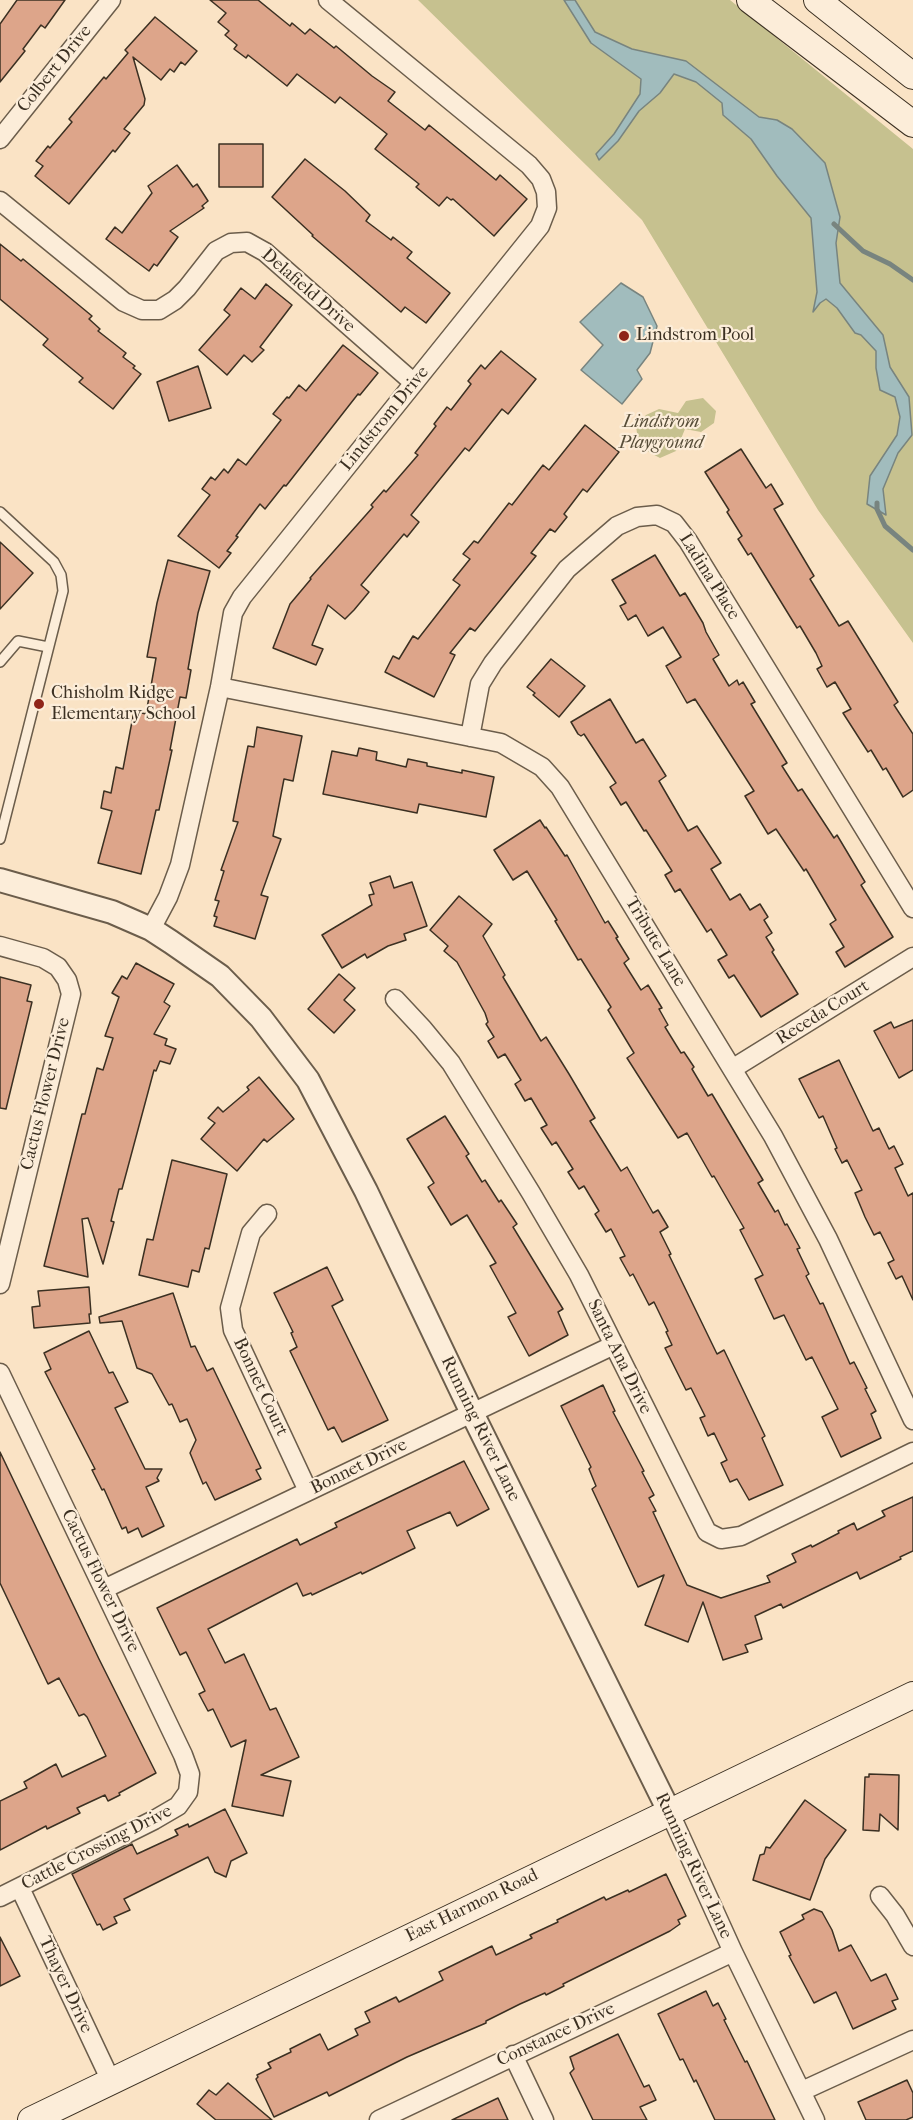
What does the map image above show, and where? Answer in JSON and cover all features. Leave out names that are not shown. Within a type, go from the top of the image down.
[{"type":"main road","points":[[750,0],[913,124]]},
{"type":"main road","points":[[817,0],[913,75]]},
{"type":"main road","name":"East Harmon Road","points":[[31,2120],[913,1695]]},
{"type":"street","name":"Colbert Drive","points":[[0,139],[111,0]]},
{"type":"street","name":"Lindstrom Drive","points":[[150,929],[168,897],[180,865],[220,687],[233,613],[242,597],[540,226],[547,208],[546,192],[541,179],[529,165],[328,0]]},
{"type":"street","name":"Delafield Drive","points":[[0,201],[124,302],[142,310],[159,310],[175,300],[188,288],[216,251],[231,243],[247,242],[265,252],[414,383]]},
{"type":"street","name":"Ladina Place","points":[[470,737],[480,684],[493,663],[567,569],[617,526],[637,517],[657,515],[675,523],[688,541],[913,908]]},
{"type":"street","name":"Tribute Lane","points":[[220,687],[501,743],[542,767],[560,787],[773,1136],[828,1239],[913,1420]]},
{"type":"street","name":"Running River Lane","points":[[0,880],[112,912],[150,929],[220,976],[261,1018],[308,1080],[366,1191],[472,1413],[669,1811],[733,1952],[815,2120]]},
{"type":"street","name":"Cactus Flower Drive","points":[[0,946],[43,958],[58,967],[67,980],[71,994],[0,1284]]},
{"type":"street","name":"Receda Court","points":[[732,1069],[913,957]]},
{"type":"street","name":"Santa Ana Drive","points":[[395,999],[451,1063],[573,1265],[707,1532],[721,1539],[741,1536],[913,1452]]},
{"type":"street","name":"Bonnet Court","points":[[267,1214],[251,1233],[230,1308],[233,1330],[308,1491]]},
{"type":"street","name":"Bonnet Drive","points":[[104,1589],[614,1345]]},
{"type":"street","name":"Cactus Flower Drive","points":[[0,1373],[183,1755],[189,1774],[188,1792]]},
{"type":"street","name":"Cattle Crossing Drive","points":[[0,1897],[154,1820],[178,1806],[188,1792]]},
{"type":"street","name":"Thayer Drive","points":[[20,1888],[111,2081]]},
{"type":"street","points":[[880,1896],[895,1915],[913,1946]]},
{"type":"street","name":"Constance Drive","points":[[379,2120],[733,1952]]},
{"type":"street","points":[[802,2091],[913,2040]]},
{"type":"street","points":[[513,2055],[544,2120]]},
{"type":"lane","points":[[0,512],[54,562],[60,575],[63,591],[0,839]]},
{"type":"lane","points":[[0,662],[18,641],[48,647]]},
{"type":"green space","points":[[418,0],[730,0],[913,149],[913,643],[818,510],[642,220]]},
{"type":"green space","name":"Lindstrom Playground","points":[[703,398],[716,411],[714,423],[701,432],[685,429],[676,451],[660,458],[639,447],[636,426],[646,415],[659,409],[678,413],[686,401]]},
{"type":"water","points":[[564,0],[575,0],[595,32],[632,49],[686,61],[759,117],[777,120],[792,129],[825,163],[840,217],[836,243],[840,283],[883,335],[890,367],[909,397],[912,435],[898,453],[883,489],[886,515],[867,504],[870,476],[897,435],[900,417],[895,397],[880,390],[876,351],[861,335],[855,333],[837,308],[826,299],[813,312],[817,292],[811,218],[751,139],[723,115],[722,103],[696,82],[674,74],[660,93],[639,111],[618,141],[599,160],[596,154],[614,134],[640,94],[641,79],[591,43]]},
{"type":"water","name":"Lindstrom Pool","points":[[621,283],[643,297],[657,326],[650,353],[637,370],[642,379],[622,404],[581,370],[603,345],[580,322]]},
{"type":"building","points":[[17,0],[65,0],[45,28],[41,25],[23,49],[25,51],[0,82],[0,24]]},
{"type":"building","points":[[210,0],[258,0],[290,26],[292,23],[305,34],[310,29],[334,48],[336,46],[395,92],[388,101],[425,130],[429,125],[496,180],[500,175],[527,199],[494,236],[453,199],[447,197],[439,206],[416,187],[419,184],[375,149],[387,134],[340,97],[335,103],[297,74],[287,86],[248,55],[246,58],[234,49],[237,45],[225,35],[229,31],[218,22],[226,13]]},
{"type":"building","points":[[155,17],[197,51],[185,65],[181,62],[174,72],[170,69],[161,80],[133,57],[145,99],[144,105],[124,129],[130,133],[115,152],[113,150],[69,204],[35,176],[43,166],[36,161],[72,122],[69,119],[104,77],[106,79],[128,53],[125,50]]},
{"type":"building","points":[[219,144],[263,144],[263,187],[219,187]]},
{"type":"building","points":[[305,159],[345,191],[370,215],[366,221],[391,240],[393,237],[412,252],[407,258],[450,293],[426,323],[405,307],[401,312],[312,236],[272,197]]},
{"type":"building","points":[[177,165],[193,187],[197,184],[208,201],[202,206],[204,208],[170,231],[178,237],[157,266],[154,264],[149,271],[106,239],[115,227],[122,233],[152,193],[148,186]]},
{"type":"building","points":[[0,244],[21,261],[23,259],[92,316],[89,319],[100,329],[98,331],[126,353],[123,357],[141,374],[113,409],[79,382],[83,378],[43,345],[48,339],[0,299]]},
{"type":"building","points":[[266,284],[292,305],[260,347],[264,350],[252,362],[244,355],[227,375],[199,350],[230,315],[224,310],[241,288],[255,299]]},
{"type":"building","points":[[343,345],[378,373],[360,395],[358,394],[286,486],[284,485],[265,509],[260,504],[236,536],[238,537],[227,551],[231,553],[219,568],[178,536],[210,495],[202,489],[211,477],[215,480],[224,469],[228,473],[238,459],[246,465],[281,420],[273,414],[299,385],[306,391]]},
{"type":"building","points":[[501,351],[536,379],[508,414],[502,409],[469,451],[465,448],[411,515],[419,522],[407,537],[404,534],[361,585],[369,592],[354,610],[345,619],[328,605],[312,645],[323,649],[316,665],[273,648],[290,604],[373,507],[371,505],[384,490],[386,492],[418,455],[415,453],[436,426],[434,424],[447,407],[451,410],[471,384],[468,381],[481,365],[485,369]]},
{"type":"building","points":[[198,366],[211,408],[169,421],[157,382]]},
{"type":"building","points":[[585,425],[619,452],[587,492],[583,489],[564,514],[567,517],[555,532],[550,529],[531,553],[536,556],[475,631],[470,628],[450,653],[455,655],[434,697],[385,672],[393,656],[399,659],[413,636],[418,639],[460,585],[453,580],[470,559],[463,554],[474,541],[478,543],[543,465],[549,470]]},
{"type":"building","points":[[741,449],[766,488],[771,484],[783,504],[774,509],[814,576],[810,579],[839,626],[848,621],[898,702],[894,705],[913,734],[913,790],[903,797],[886,768],[883,770],[871,750],[868,752],[843,713],[851,709],[835,682],[827,687],[817,669],[822,666],[816,653],[800,626],[797,628],[751,553],[748,555],[738,539],[742,536],[705,472]]},
{"type":"building","points":[[0,542],[33,573],[0,609]]},
{"type":"building","points":[[655,555],[680,596],[685,593],[703,623],[719,655],[713,659],[729,686],[737,680],[739,685],[743,682],[755,702],[751,704],[787,763],[782,766],[798,791],[802,789],[834,838],[837,835],[865,882],[861,885],[893,937],[845,967],[836,952],[844,947],[830,924],[836,920],[806,869],[804,871],[776,829],[768,834],[745,796],[754,791],[695,699],[687,703],[666,666],[681,657],[663,627],[648,636],[636,615],[628,620],[620,606],[626,603],[612,580]]},
{"type":"building","points":[[168,560],[210,571],[198,613],[188,669],[191,670],[186,698],[180,697],[170,750],[172,750],[159,810],[156,810],[141,874],[98,863],[112,811],[101,808],[104,791],[111,793],[116,767],[123,769],[134,711],[146,714],[156,658],[147,657]]},
{"type":"building","points":[[551,659],[585,686],[559,717],[527,687]]},
{"type":"building","points":[[610,699],[636,743],[643,739],[666,776],[659,781],[688,831],[697,826],[721,863],[711,869],[730,900],[740,894],[750,910],[760,904],[768,917],[764,920],[772,933],[766,937],[774,950],[772,952],[798,994],[761,1017],[734,975],[729,978],[718,960],[727,955],[711,929],[707,932],[680,889],[675,892],[665,875],[672,871],[626,802],[621,805],[610,787],[616,783],[584,734],[581,736],[578,734],[571,722]]},
{"type":"building","points":[[257,727],[302,736],[293,781],[284,779],[273,836],[281,839],[261,895],[268,897],[255,939],[214,926],[217,917],[214,916],[219,901],[215,900],[224,871],[221,870],[238,822],[233,821],[248,746],[254,747]]},
{"type":"building","points":[[359,748],[377,752],[376,760],[406,767],[408,759],[427,763],[427,766],[494,777],[486,817],[419,804],[417,813],[323,794],[332,751],[357,756]]},
{"type":"building","points":[[540,820],[565,856],[567,855],[605,923],[608,921],[618,937],[616,938],[629,959],[624,963],[641,990],[648,985],[662,1008],[659,1009],[668,1025],[665,1027],[681,1053],[684,1052],[694,1067],[692,1069],[708,1096],[712,1094],[763,1180],[758,1183],[775,1212],[778,1210],[800,1248],[797,1249],[809,1274],[806,1276],[820,1304],[823,1303],[850,1364],[854,1362],[867,1388],[865,1389],[876,1411],[871,1414],[881,1438],[841,1457],[822,1417],[838,1409],[812,1357],[806,1360],[784,1315],[774,1319],[755,1279],[763,1275],[740,1230],[744,1228],[687,1133],[678,1138],[627,1058],[634,1053],[608,1010],[611,1007],[581,959],[578,960],[527,871],[513,880],[494,850]]},
{"type":"building","points":[[390,876],[394,888],[412,882],[427,926],[404,934],[406,940],[388,946],[367,958],[365,954],[342,968],[322,935],[372,905],[369,895],[374,894],[370,883]]},
{"type":"building","points":[[459,896],[492,924],[483,936],[505,975],[503,977],[541,1041],[546,1037],[569,1074],[595,1118],[590,1121],[621,1171],[627,1167],[653,1213],[658,1210],[668,1227],[660,1232],[671,1254],[669,1255],[717,1354],[724,1350],[765,1436],[762,1438],[783,1485],[749,1500],[737,1479],[730,1482],[721,1463],[727,1460],[714,1433],[708,1436],[700,1418],[705,1416],[691,1388],[686,1390],[665,1348],[672,1345],[654,1302],[649,1305],[633,1274],[630,1276],[620,1258],[625,1256],[611,1229],[606,1232],[595,1214],[599,1211],[584,1186],[579,1189],[568,1172],[573,1169],[556,1142],[552,1145],[541,1128],[547,1125],[531,1098],[525,1101],[515,1084],[521,1080],[505,1054],[498,1058],[488,1041],[494,1037],[486,1024],[488,1022],[485,1013],[457,962],[444,951],[448,946],[430,930]]},
{"type":"building","points":[[136,963],[174,984],[164,1002],[170,1006],[154,1034],[167,1039],[165,1045],[176,1049],[170,1064],[160,1061],[156,1071],[154,1070],[122,1189],[119,1189],[111,1221],[114,1222],[103,1264],[88,1218],[82,1219],[88,1277],[44,1266],[82,1114],[85,1114],[97,1068],[103,1070],[113,1038],[105,1036],[119,997],[112,993],[122,976],[127,979]]},
{"type":"building","points":[[339,974],[355,988],[344,1000],[355,1010],[334,1033],[308,1009]]},
{"type":"building","points":[[0,977],[31,985],[27,1001],[32,1002],[6,1109],[0,1108]]},
{"type":"building","points":[[913,1020],[913,1070],[899,1078],[874,1031],[891,1022],[894,1028]]},
{"type":"building","points":[[839,1060],[873,1131],[879,1128],[889,1149],[894,1146],[903,1164],[895,1168],[908,1196],[913,1193],[913,1300],[902,1276],[896,1279],[888,1263],[894,1260],[880,1232],[874,1235],[865,1217],[855,1193],[862,1190],[847,1160],[842,1163],[823,1116],[819,1118],[799,1079]]},
{"type":"building","points":[[259,1077],[294,1119],[267,1142],[264,1139],[237,1171],[201,1139],[215,1123],[208,1118],[218,1107],[223,1112],[249,1090],[247,1087]]},
{"type":"building","points":[[445,1116],[469,1154],[466,1156],[482,1182],[485,1180],[517,1224],[513,1227],[563,1309],[558,1312],[568,1335],[529,1356],[508,1317],[516,1313],[490,1266],[496,1263],[467,1215],[451,1225],[428,1187],[434,1183],[407,1139]]},
{"type":"building","points":[[172,1160],[227,1174],[209,1249],[205,1248],[199,1272],[192,1270],[188,1287],[139,1275],[147,1239],[153,1240]]},
{"type":"building","points":[[327,1267],[343,1300],[332,1306],[388,1420],[342,1442],[334,1427],[328,1430],[290,1351],[297,1347],[291,1333],[293,1332],[274,1293]]},
{"type":"building","points":[[89,1287],[90,1323],[34,1328],[32,1307],[40,1306],[38,1291]]},
{"type":"building","points":[[173,1293],[191,1347],[195,1346],[207,1371],[213,1368],[261,1468],[256,1470],[261,1479],[215,1500],[206,1482],[203,1484],[190,1453],[196,1440],[187,1419],[180,1422],[172,1404],[169,1405],[152,1374],[137,1368],[122,1321],[100,1323],[99,1317]]},
{"type":"building","points":[[89,1331],[109,1373],[113,1372],[128,1402],[115,1408],[145,1469],[162,1469],[157,1478],[159,1481],[146,1487],[164,1526],[142,1537],[138,1528],[128,1533],[126,1527],[122,1529],[104,1489],[102,1490],[92,1470],[95,1469],[45,1372],[51,1369],[44,1353]]},
{"type":"building","points":[[603,1385],[615,1411],[613,1412],[644,1471],[642,1472],[654,1495],[649,1498],[656,1511],[653,1512],[687,1585],[721,1598],[770,1582],[767,1576],[796,1562],[792,1554],[811,1545],[812,1547],[854,1523],[857,1530],[885,1516],[882,1511],[913,1497],[913,1551],[860,1579],[857,1572],[783,1608],[781,1604],[755,1616],[762,1639],[745,1645],[748,1652],[723,1660],[703,1602],[688,1642],[645,1625],[664,1575],[638,1587],[592,1489],[596,1486],[589,1469],[591,1467],[561,1406]]},
{"type":"building","points":[[0,1452],[156,1773],[108,1801],[105,1795],[77,1808],[80,1813],[47,1829],[46,1826],[0,1850],[0,1801],[27,1788],[24,1782],[56,1764],[62,1777],[106,1756],[87,1717],[84,1714],[79,1716],[59,1678],[48,1684],[0,1583]]},
{"type":"building","points":[[464,1461],[489,1509],[457,1526],[450,1512],[407,1531],[415,1548],[362,1574],[361,1572],[312,1595],[311,1593],[303,1596],[297,1583],[208,1629],[225,1663],[244,1654],[270,1710],[276,1708],[299,1757],[261,1775],[291,1781],[283,1816],[232,1806],[246,1740],[231,1747],[213,1709],[208,1711],[199,1694],[205,1691],[186,1652],[180,1655],[157,1608],[297,1539],[300,1545],[337,1527],[335,1523]]},
{"type":"building","points":[[869,1774],[899,1775],[898,1830],[880,1814],[879,1831],[863,1830],[865,1777],[869,1777]]},
{"type":"building","points":[[805,1800],[846,1830],[825,1859],[810,1900],[753,1880],[760,1855],[764,1854],[766,1847],[770,1848]]},
{"type":"building","points":[[225,1809],[247,1853],[231,1861],[226,1877],[215,1872],[208,1857],[124,1899],[130,1910],[114,1917],[117,1923],[103,1930],[100,1924],[97,1925],[72,1874],[132,1844],[137,1854],[178,1835],[175,1830],[188,1824],[189,1827]]},
{"type":"building","points":[[666,1874],[686,1916],[678,1920],[680,1924],[670,1931],[563,1984],[564,1986],[546,1995],[545,1993],[520,2004],[486,2023],[407,2057],[329,2096],[327,2092],[274,2117],[256,2079],[257,2075],[271,2068],[268,2063],[291,2052],[290,2049],[320,2034],[328,2050],[358,2035],[355,2029],[370,2022],[365,2012],[396,1997],[399,2002],[443,1980],[439,1972],[492,1946],[496,1955],[532,1938],[530,1935],[604,1897],[606,1900],[628,1890],[629,1892]]},
{"type":"building","points":[[814,1909],[822,1912],[832,1930],[839,1951],[851,1945],[871,1981],[886,1974],[898,1999],[892,2001],[896,2009],[853,2029],[836,1992],[814,2003],[789,1956],[791,1955],[780,1932],[804,1919],[802,1915]]},
{"type":"building","points":[[0,1937],[20,1976],[0,1986]]},
{"type":"building","points":[[706,1991],[713,2006],[718,2003],[726,2019],[724,2020],[745,2062],[747,2061],[775,2120],[715,2120],[696,2080],[694,2082],[683,2059],[680,2060],[658,2014]]},
{"type":"building","points":[[618,2034],[644,2087],[649,2085],[656,2100],[640,2107],[647,2120],[593,2120],[570,2073],[574,2069],[570,2057]]},
{"type":"building","points":[[907,2080],[913,2093],[913,2117],[906,2120],[866,2120],[858,2102]]},
{"type":"building","points":[[228,2083],[272,2120],[216,2120],[197,2104],[209,2090],[216,2095]]},
{"type":"building","points":[[498,2098],[508,2120],[452,2120]]},
{"type":"waterway","points":[[834,224],[863,251],[890,264],[913,280]]},
{"type":"waterway","points":[[877,503],[877,509],[885,526],[913,550]]},
{"type":"place","name":"Lindstrom Pool","points":[[624,336]]},
{"type":"place","name":"Chisholm Ridge Elementary School","points":[[39,704]]}]
